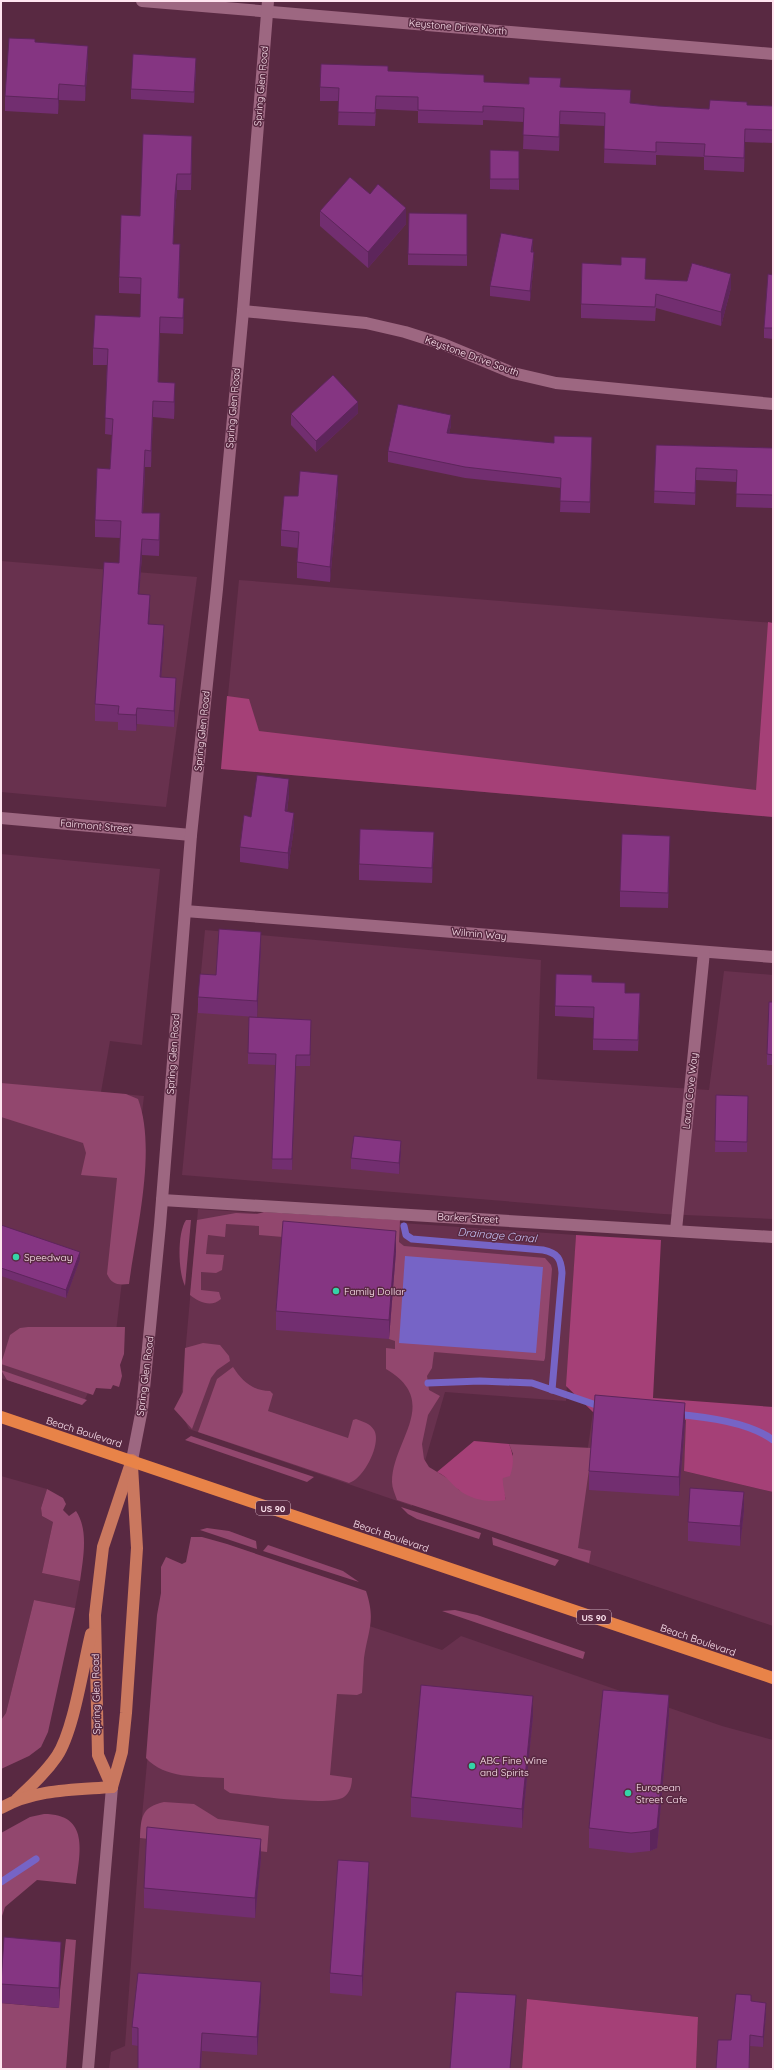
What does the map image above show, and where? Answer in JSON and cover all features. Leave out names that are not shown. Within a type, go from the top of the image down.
[{"type":"highway","name":"Beach Boulevard","points":[[1,1417],[132,1460],[773,1678]]},
{"type":"main road","name":"Spring Glen Road","points":[[112,1787],[98,1755],[95,1615],[103,1547],[132,1460]]},
{"type":"main road","name":"Spring Glen Road","points":[[112,1787],[122,1752],[126,1721],[137,1548],[132,1460]]},
{"type":"main road","points":[[1,1808],[17,1799],[40,1778],[60,1749],[69,1728],[95,1615]]},
{"type":"main road","points":[[17,1799],[44,1792],[112,1787]]},
{"type":"street","name":"Keystone Drive North","points":[[142,1],[268,6],[773,54]]},
{"type":"street","name":"Spring Glen Road","points":[[132,1460],[142,1409],[162,1200],[191,834],[217,589],[243,311],[268,6]]},
{"type":"street","name":"Keystone Drive South","points":[[243,311],[366,323],[405,332],[443,344],[513,373],[556,383],[773,404]]},
{"type":"street","name":"Fairmont Street","points":[[1,818],[191,834]]},
{"type":"street","name":"Wilmin Way","points":[[185,911],[773,957]]},
{"type":"street","name":"Laura Cove Way","points":[[676,1230],[704,952]]},
{"type":"street","name":"Barker Street","points":[[162,1200],[773,1237]]},
{"type":"street","name":"Spring Glen Road","points":[[88,2069],[112,1787]]},
{"type":"shaded area","points":[[1,561],[197,577],[166,807],[1,792]]},
{"type":"shaded area","points":[[239,580],[773,623],[773,817],[221,769]]},
{"type":"shaded area","points":[[768,622],[773,623],[773,817],[221,769],[227,696],[249,699],[259,731],[756,790]]},
{"type":"shaded area","points":[[1,854],[160,869],[142,1045],[110,1041],[101,1092],[144,1096],[110,1382],[94,1381],[82,1405],[1,1378]]},
{"type":"shaded area","points":[[205,930],[541,960],[537,1079],[709,1090],[724,971],[773,975],[773,1219],[663,1214],[182,1175]]},
{"type":"shaded area","points":[[1,1083],[126,1094],[138,1099],[143,1119],[146,1142],[145,1166],[140,1215],[129,1284],[116,1284],[107,1274],[117,1178],[81,1175],[86,1153],[83,1143],[1,1117]]},
{"type":"shaded area","points":[[198,1209],[576,1235],[566,1401],[445,1392],[412,1506],[189,1429],[180,1411]]},
{"type":"shaded area","points":[[264,1212],[400,1220],[399,1242],[404,1246],[545,1258],[551,1265],[552,1269],[544,1361],[434,1352],[432,1368],[427,1376],[429,1390],[440,1396],[428,1415],[422,1444],[424,1459],[429,1467],[452,1481],[459,1490],[505,1500],[505,1495],[502,1488],[502,1479],[513,1454],[509,1444],[592,1448],[578,1548],[591,1551],[589,1563],[397,1500],[392,1484],[394,1466],[410,1422],[413,1408],[411,1395],[402,1382],[386,1369],[386,1348],[395,1349],[395,1341],[389,1339],[283,1237],[259,1235],[259,1226],[226,1224],[225,1237],[208,1235],[206,1254],[224,1255],[222,1270],[216,1273],[201,1272],[201,1290],[219,1292],[221,1299],[217,1302],[209,1304],[201,1302],[190,1295],[197,1220],[236,1213],[257,1214]]},
{"type":"shaded area","points":[[186,1220],[191,1220],[185,1286],[181,1272],[180,1243],[183,1226]]},
{"type":"shaded area","points":[[576,1235],[661,1240],[653,1398],[773,1407],[773,1492],[684,1471],[686,1420],[593,1412],[566,1386]]},
{"type":"shaded area","points":[[405,1256],[543,1267],[536,1353],[399,1343]]},
{"type":"shaded area","points":[[125,1327],[124,1354],[120,1365],[122,1376],[119,1387],[113,1385],[111,1389],[96,1388],[93,1395],[1,1364],[10,1335],[20,1328]]},
{"type":"shaded area","points":[[203,1343],[220,1345],[229,1356],[230,1361],[217,1370],[211,1378],[192,1429],[174,1409],[183,1392],[185,1348]]},
{"type":"shaded area","points":[[233,1367],[240,1377],[248,1384],[264,1391],[270,1391],[273,1394],[268,1411],[348,1438],[353,1420],[356,1419],[370,1426],[374,1430],[376,1443],[366,1468],[355,1480],[349,1483],[198,1432],[217,1379]]},
{"type":"shaded area","points":[[1,1370],[87,1400],[82,1405],[7,1380]]},
{"type":"shaded area","points":[[593,1412],[687,1420],[684,1471],[773,1492],[773,1626],[572,1558]]},
{"type":"shaded area","points":[[191,1436],[314,1477],[307,1482],[185,1440]]},
{"type":"shaded area","points":[[474,1441],[509,1444],[513,1456],[513,1464],[510,1476],[503,1478],[505,1500],[487,1501],[469,1496],[437,1472]]},
{"type":"shaded area","points":[[1,1476],[47,1489],[41,1508],[42,1516],[53,1522],[42,1573],[80,1581],[75,1608],[34,1600],[6,1713],[1,1720]]},
{"type":"shaded area","points":[[47,1489],[63,1498],[66,1504],[63,1510],[69,1516],[76,1511],[83,1527],[84,1545],[80,1581],[42,1573],[53,1522],[42,1516],[41,1508]]},
{"type":"shaded area","points":[[401,1507],[481,1533],[479,1539],[417,1519],[408,1514]]},
{"type":"shaded area","points":[[207,1528],[229,1531],[256,1541],[257,1549],[200,1530],[196,1531]]},
{"type":"shaded area","points":[[191,1537],[202,1537],[227,1544],[366,1591],[371,1618],[364,1658],[362,1693],[357,1695],[337,1694],[330,1775],[352,1778],[350,1789],[344,1797],[336,1800],[307,1801],[230,1793],[224,1789],[224,1778],[172,1773],[162,1770],[146,1758],[157,1615],[161,1593],[161,1567],[166,1557],[182,1564],[186,1562]]},
{"type":"shaded area","points":[[492,1537],[559,1560],[555,1566],[493,1545]]},
{"type":"shaded area","points":[[268,1545],[343,1571],[359,1582],[263,1551]]},
{"type":"shaded area","points":[[166,1559],[442,1650],[461,1636],[722,1726],[773,1740],[773,2069],[696,2069],[698,2017],[527,1999],[522,2069],[109,2069],[111,2052],[125,2046],[140,1838]]},
{"type":"shaded area","points":[[34,1600],[75,1608],[48,1732],[41,1747],[29,1756],[1,1769],[1,1720],[6,1713]]},
{"type":"shaded area","points":[[455,1610],[477,1615],[585,1652],[583,1659],[442,1611]]},
{"type":"shaded area","points":[[164,1802],[194,1804],[218,1819],[269,1826],[267,1852],[140,1838],[144,1814],[156,1804]]},
{"type":"shaded area","points":[[44,1814],[59,1816],[69,1821],[75,1828],[79,1837],[80,1848],[76,1884],[37,1880],[5,1907],[1,1919],[1,1833],[30,1817]]},
{"type":"shaded area","points":[[66,1939],[76,1940],[66,2069],[1,2069],[1,2003],[58,2008]]},
{"type":"shaded area","points":[[527,1999],[698,2017],[696,2069],[522,2069]]},
{"type":"building","points":[[9,38],[35,39],[35,42],[88,46],[85,86],[59,84],[58,99],[5,96]]},
{"type":"building","points":[[133,54],[196,58],[194,92],[131,89]]},
{"type":"building","points":[[321,64],[388,66],[388,71],[484,75],[484,82],[529,84],[529,77],[561,78],[560,87],[631,90],[630,103],[658,106],[709,109],[710,100],[747,102],[747,105],[773,106],[773,130],[745,129],[744,158],[704,156],[705,144],[656,142],[656,152],[604,149],[605,113],[560,111],[559,137],[523,135],[524,108],[483,106],[483,112],[418,110],[418,97],[376,96],[375,113],[338,112],[339,88],[320,87]]},
{"type":"building","points":[[143,134],[192,136],[191,174],[177,174],[175,195],[173,244],[180,244],[178,298],[184,298],[183,318],[160,317],[158,382],[175,383],[174,402],[153,401],[151,451],[145,450],[142,513],[160,513],[159,540],[142,539],[138,594],[150,595],[148,624],[164,625],[160,677],[176,678],[174,711],[137,708],[136,715],[118,714],[119,706],[95,704],[104,562],[119,563],[121,521],[95,520],[97,468],[110,469],[113,419],[105,418],[108,349],[93,348],[95,315],[140,317],[141,278],[119,277],[121,215],[140,216]]},
{"type":"building","points":[[490,150],[519,151],[519,179],[490,179]]},
{"type":"building","points":[[350,177],[370,194],[378,184],[406,208],[368,252],[320,211]]},
{"type":"building","points":[[409,213],[467,214],[467,255],[408,254]]},
{"type":"building","points":[[501,233],[533,239],[531,252],[534,252],[530,291],[490,286]]},
{"type":"building","points":[[621,257],[646,258],[645,279],[687,281],[692,263],[731,274],[721,312],[656,294],[655,307],[581,304],[582,263],[621,265]]},
{"type":"building","points":[[768,274],[773,275],[773,328],[764,328]]},
{"type":"building","points":[[333,375],[358,402],[316,441],[291,414]]},
{"type":"building","points":[[398,404],[451,415],[447,433],[554,443],[554,436],[592,437],[590,502],[560,501],[561,478],[465,467],[388,451]]},
{"type":"building","points":[[656,445],[773,448],[773,495],[736,494],[737,470],[696,468],[695,493],[654,491]]},
{"type":"building","points":[[300,471],[338,475],[330,567],[297,562],[299,532],[281,530],[284,496],[298,496]]},
{"type":"building","points":[[257,775],[289,779],[285,811],[294,813],[288,853],[240,847],[244,815],[251,817]]},
{"type":"building","points":[[360,829],[434,832],[432,868],[359,864]]},
{"type":"building","points":[[622,834],[670,836],[668,893],[620,891]]},
{"type":"building","points":[[219,929],[261,932],[257,1001],[198,997],[200,974],[216,975]]},
{"type":"building","points":[[556,974],[592,975],[592,982],[625,983],[625,993],[640,993],[638,1040],[593,1039],[594,1007],[555,1006]]},
{"type":"building","points":[[769,1002],[773,1002],[773,1055],[767,1054]]},
{"type":"building","points":[[249,1017],[311,1020],[310,1055],[296,1055],[292,1159],[272,1159],[276,1054],[248,1053]]},
{"type":"building","points":[[716,1095],[748,1096],[747,1142],[715,1141]]},
{"type":"building","points":[[354,1136],[401,1141],[399,1163],[351,1158]]},
{"type":"building","name":"Family Dollar","points":[[283,1221],[396,1231],[389,1320],[276,1311]]},
{"type":"building","points":[[1,1225],[80,1252],[66,1290],[1,1268]]},
{"type":"building","points":[[595,1395],[685,1403],[679,1477],[589,1471]]},
{"type":"building","points":[[690,1488],[744,1492],[740,1526],[688,1522]]},
{"type":"building","name":"ABC Fine Wine and Spirits","points":[[421,1685],[533,1696],[522,1809],[411,1797]]},
{"type":"building","name":"European Street Cafe","points":[[603,1690],[669,1695],[657,1828],[650,1831],[631,1833],[589,1828]]},
{"type":"building","points":[[147,1827],[261,1839],[255,1898],[144,1888]]},
{"type":"building","points":[[338,1860],[369,1862],[362,1976],[330,1973]]},
{"type":"building","points":[[4,1937],[61,1942],[59,1988],[1,1984]]},
{"type":"building","points":[[138,1973],[261,1982],[257,2037],[202,2033],[200,2069],[138,2069],[138,2028],[132,2027]]},
{"type":"building","points":[[456,1992],[516,1995],[510,2069],[450,2069]]},
{"type":"building","points":[[736,1994],[751,1995],[751,2001],[766,2003],[763,2037],[750,2035],[749,2069],[716,2069],[718,2040],[731,2040]]},
{"type":"waterway","name":"Drainage Canal","points":[[404,1226],[406,1235],[412,1239],[543,1250],[548,1251],[558,1257],[560,1260],[562,1273],[552,1390]]},
{"type":"waterway","points":[[428,1383],[480,1381],[532,1383],[602,1407]]},
{"type":"waterway","points":[[676,1414],[726,1421],[752,1429],[773,1440]]},
{"type":"waterway","points":[[1,1882],[36,1859]]},
{"type":"place","name":"Speedway","points":[[16,1257]]},
{"type":"place","name":"Family Dollar","points":[[336,1291]]},
{"type":"place","name":"ABC Fine Wine and Spirits","points":[[472,1766]]},
{"type":"place","name":"European Street Cafe","points":[[628,1793]]}]
